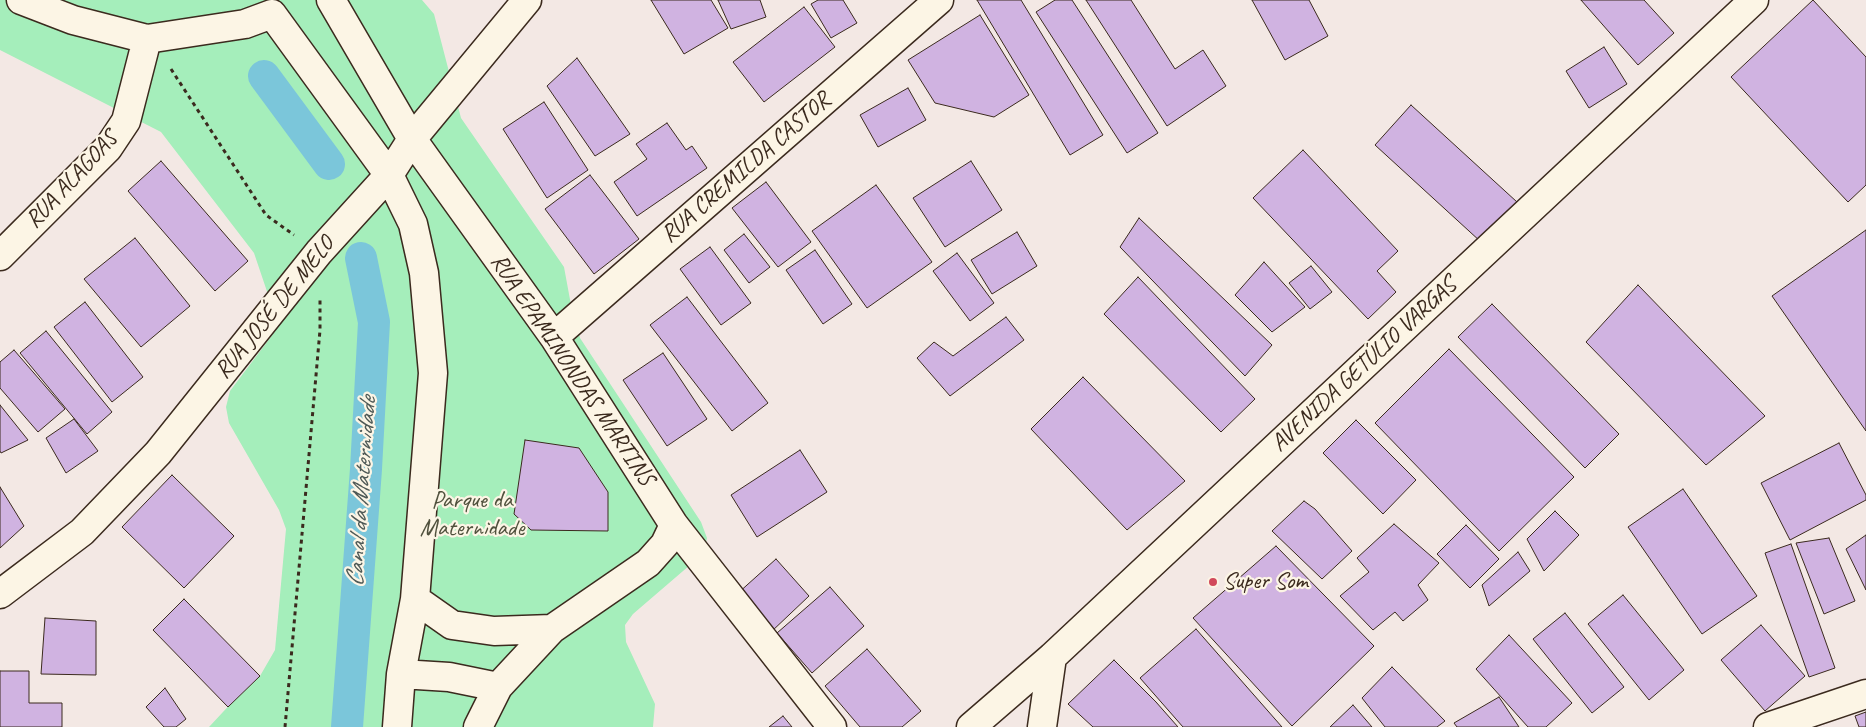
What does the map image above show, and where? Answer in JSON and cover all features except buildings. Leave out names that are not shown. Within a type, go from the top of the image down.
[{"type":"street","points":[[21,0],[73,20],[147,39],[245,24],[279,7],[389,175],[413,224],[424,273],[433,373],[415,598],[401,674],[397,727]]},
{"type":"street","name":"RUA EPAMINONDAS MARTINS","points":[[331,0],[412,139],[554,336],[674,525],[832,727]]},
{"type":"street","name":"RUA JOSÉ DE MELO","points":[[0,594],[82,532],[158,453],[319,252],[389,175],[412,139],[526,0]]},
{"type":"street","name":"RUA CREMILDA CASTOR","points":[[554,336],[939,0]]},
{"type":"street","name":"AVENIDA GETÚLIO VARGAS","points":[[971,727],[1052,657],[1754,0]]},
{"type":"street","name":"RUA ALAGOAS","points":[[0,256],[108,148],[126,121],[147,39]]},
{"type":"street","points":[[478,727],[498,687],[552,629],[648,563],[665,544],[674,525]]},
{"type":"street","points":[[415,598],[452,624],[494,631],[552,629]]},
{"type":"street","points":[[1042,727],[1052,657]]},
{"type":"street","points":[[401,674],[449,677],[498,687]]},
{"type":"street","points":[[1768,727],[1866,694]]},
{"type":"green space","name":"Parque da Maternidade","points":[[0,0],[422,0],[434,14],[461,118],[564,267],[571,305],[580,338],[701,522],[707,538],[704,553],[633,614],[625,625],[626,642],[655,704],[653,727],[209,727],[260,676],[275,650],[286,529],[279,510],[229,423],[226,407],[230,391],[273,334],[277,321],[254,253],[161,132],[0,50]]},
{"type":"waterway","name":"Canal da Maternidade","points":[[264,76],[329,164]]},
{"type":"waterway","name":"Canal da Maternidade","points":[[347,727],[366,469],[374,322],[361,258]]},
{"type":"place","name":"Super Som","points":[[1213,582]]}]
